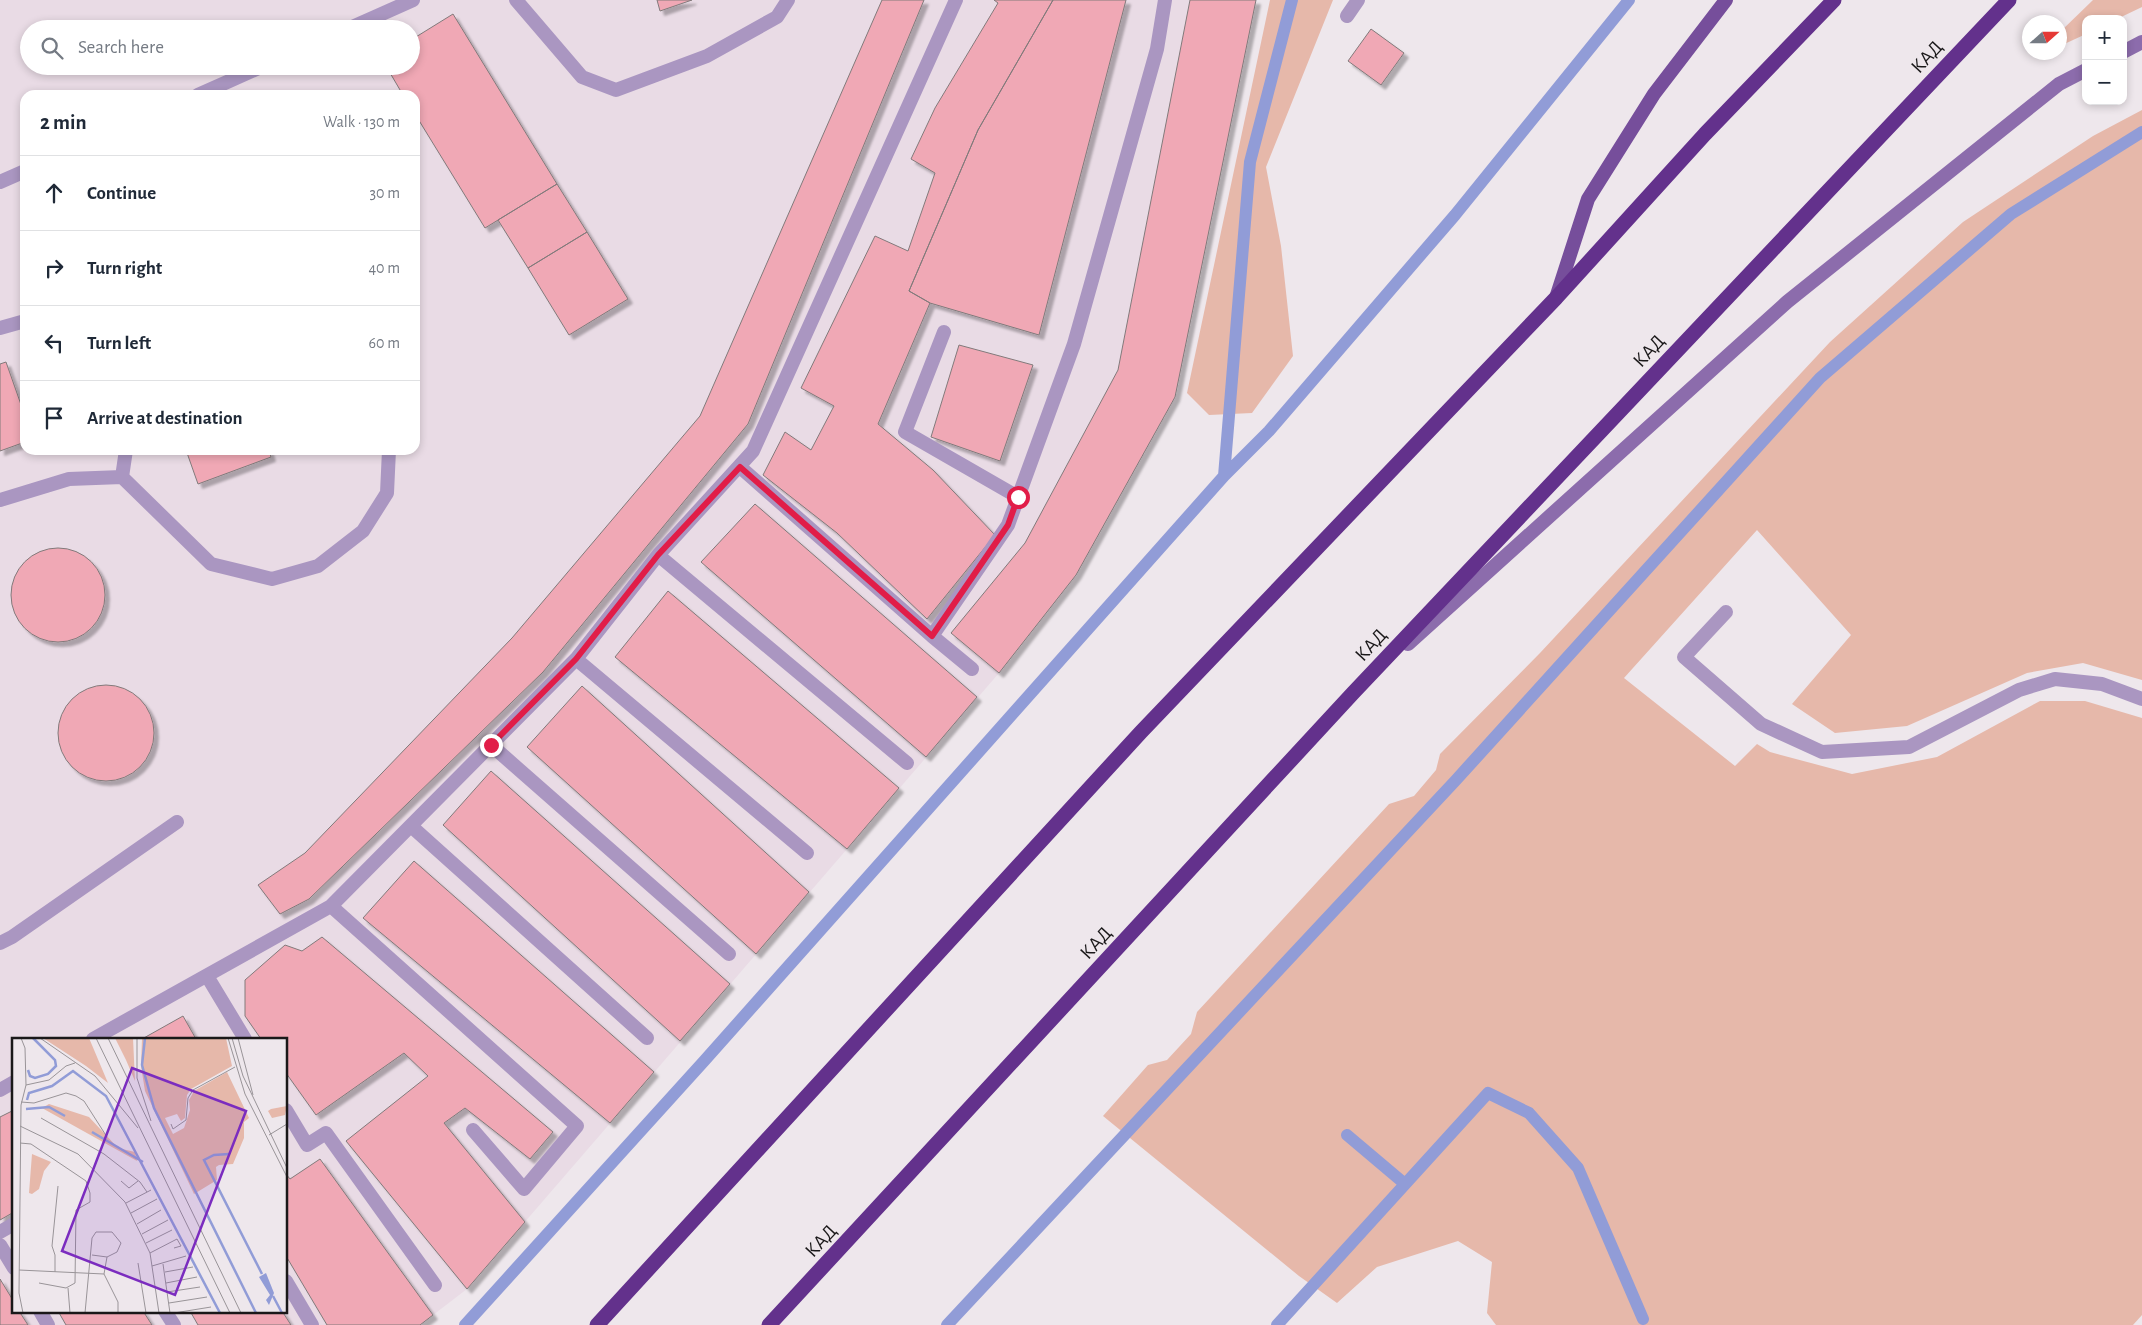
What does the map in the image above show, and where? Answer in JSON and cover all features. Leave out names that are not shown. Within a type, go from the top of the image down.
[{"type":"highway","points":[[598,1325],[1141,732],[1556,298],[1705,134],[1834,0]]},
{"type":"highway","name":"КАД","points":[[769,1325],[1353,693],[2009,0]]},
{"type":"main road","points":[[1556,298],[1588,199],[1654,94],[1726,0]]},
{"type":"main road","points":[[2127,50],[2142,42]]},
{"type":"main road","points":[[1353,693],[1787,302],[2059,84],[2082,72]]},
{"type":"lane","points":[[368,20],[413,0]]},
{"type":"lane","points":[[516,0],[582,77],[616,90],[707,56],[777,17],[788,0]]},
{"type":"lane","points":[[95,1038],[331,906],[576,659],[658,555],[740,467],[753,451],[956,0]]},
{"type":"lane","points":[[932,636],[1008,525],[1074,344],[1157,48],[1165,0]]},
{"type":"lane","points":[[1347,16],[1358,0]]},
{"type":"lane","points":[[209,90],[243,75]]},
{"type":"lane","points":[[0,182],[20,173]]},
{"type":"lane","points":[[0,328],[20,322]]},
{"type":"lane","points":[[944,332],[905,432],[1018,497]]},
{"type":"lane","points":[[122,477],[125,455]]},
{"type":"lane","points":[[0,500],[69,479],[122,477],[211,564],[272,579],[318,566],[363,531],[387,493],[390,455]]},
{"type":"lane","points":[[740,467],[972,669]]},
{"type":"lane","points":[[658,555],[907,763]]},
{"type":"lane","points":[[1726,612],[1684,657],[1761,724],[1822,752],[1909,746],[2019,690],[2055,680],[2102,684],[2142,699]]},
{"type":"lane","points":[[576,659],[807,853]]},
{"type":"lane","points":[[491,745],[729,954]]},
{"type":"lane","points":[[0,943],[12,937],[177,822]]},
{"type":"lane","points":[[411,826],[648,1038]]},
{"type":"lane","points":[[331,906],[578,1126],[524,1188],[473,1130]]},
{"type":"lane","points":[[207,976],[244,1038]]},
{"type":"lane","points":[[0,1090],[12,1083]]},
{"type":"lane","points":[[288,1113],[307,1145],[326,1133],[435,1285]]},
{"type":"lane","points":[[0,1232],[12,1225]]},
{"type":"lane","points":[[0,1245],[12,1265]]},
{"type":"lane","points":[[288,1284],[312,1325]]},
{"type":"lane","points":[[41,1312],[48,1325]]},
{"type":"lane","points":[[166,1312],[174,1325]]},
{"type":"shaded area","points":[[0,0],[1256,0],[1175,397],[1076,575],[999,673],[467,1289],[420,1325],[0,1325]]},
{"type":"shaded area","points":[[1270,0],[1333,0],[1266,167],[1281,246],[1293,356],[1252,413],[1209,415],[1187,393]]},
{"type":"shaded area","points":[[2093,0],[2142,0],[2142,7],[2125,15],[2082,15],[2082,36],[2067,43],[2067,25]]},
{"type":"shaded area","points":[[2142,110],[2142,680],[2083,663],[2027,673],[1907,726],[1835,733],[1792,704],[1851,635],[1757,530],[1624,678],[1735,766],[1757,744],[1770,752],[1852,774],[1937,757],[2040,701],[2085,701],[2142,718],[2142,1315],[2133,1325],[1496,1325],[1487,1313],[1492,1262],[1458,1241],[1377,1267],[1337,1303],[1299,1276],[1103,1116],[1148,1065],[1167,1060],[1191,1034],[1197,1012],[1389,804],[1414,796],[1436,770],[1440,754],[1540,653],[1830,342],[1963,222],[2093,136]]},
{"type":"building","points":[[657,0],[692,0],[660,11]]},
{"type":"building","points":[[882,0],[924,0],[748,424],[543,672],[309,899],[280,914],[258,885],[305,853],[512,638],[700,416]]},
{"type":"building","points":[[994,0],[1053,0],[978,130],[909,291],[930,303],[878,424],[933,470],[995,535],[927,619],[837,533],[763,475],[785,432],[811,450],[834,406],[801,388],[875,236],[908,251],[935,173],[911,159],[935,108],[998,3]]},
{"type":"building","points":[[1053,0],[1126,0],[1039,335],[930,303],[909,291],[978,130]]},
{"type":"building","points":[[1190,0],[1256,0],[1175,397],[1076,575],[999,673],[951,633],[1025,543],[1118,370]]},
{"type":"building","points":[[453,14],[557,184],[485,228],[420,122],[420,90],[400,90],[391,75],[420,75],[420,34]]},
{"type":"building","points":[[1371,29],[1404,53],[1381,85],[1348,61]]},
{"type":"building","points":[[557,184],[587,232],[528,268],[498,220]]},
{"type":"building","points":[[587,232],[628,299],[569,335],[528,268]]},
{"type":"building","points":[[959,345],[1033,365],[1000,461],[931,437]]},
{"type":"building","points":[[6,362],[20,402],[20,444],[0,451],[0,364]]},
{"type":"building","points":[[188,455],[270,455],[271,457],[198,484]]},
{"type":"building","points":[[755,504],[977,697],[926,757],[701,562]]},
{"type":"building","points":[[58,548],[76,552],[91,562],[101,577],[105,595],[101,613],[91,628],[76,638],[58,642],[40,638],[25,628],[15,613],[11,595],[15,577],[25,562],[40,552]]},
{"type":"building","points":[[668,591],[899,788],[847,849],[615,657]]},
{"type":"building","points":[[106,685],[124,689],[140,699],[150,715],[154,733],[150,751],[140,767],[124,777],[106,781],[88,777],[72,767],[62,751],[58,733],[62,715],[72,699],[88,689]]},
{"type":"building","points":[[582,686],[809,892],[756,954],[527,747]]},
{"type":"building","points":[[491,771],[730,984],[680,1041],[443,825]]},
{"type":"building","points":[[414,861],[654,1072],[610,1123],[363,918]]},
{"type":"building","points":[[322,937],[553,1132],[530,1159],[465,1108],[444,1123],[525,1222],[467,1289],[346,1141],[428,1076],[404,1053],[316,1115],[288,1076],[288,1038],[260,1038],[245,1016],[245,980],[285,945],[302,951]]},
{"type":"building","points":[[183,1016],[195,1038],[144,1038]]},
{"type":"building","points":[[12,1111],[12,1213],[0,1220],[0,1117]]},
{"type":"building","points":[[320,1159],[433,1315],[420,1325],[327,1325],[288,1259],[288,1176],[290,1179]]},
{"type":"building","points":[[0,1279],[12,1299],[12,1312],[20,1312],[28,1325],[0,1325]]},
{"type":"building","points":[[59,1312],[144,1312],[152,1325],[66,1325]]},
{"type":"building","points":[[191,1312],[283,1312],[291,1325],[198,1325]]},
{"type":"waterway","points":[[1224,476],[1250,162],[1292,0]]},
{"type":"waterway","points":[[465,1325],[705,1060],[1224,476],[1269,431],[1455,215],[1629,0]]},
{"type":"waterway","points":[[947,1325],[1456,780],[1820,378],[2011,214],[2142,132]]},
{"type":"waterway","points":[[1277,1325],[1488,1093],[1529,1113],[1578,1168],[1643,1319]]},
{"type":"waterway","points":[[1347,1135],[1405,1184]]},
{"type":"route","points":[[491,745],[576,659],[658,555],[740,467],[932,636],[1008,525],[1018,497]]}]
